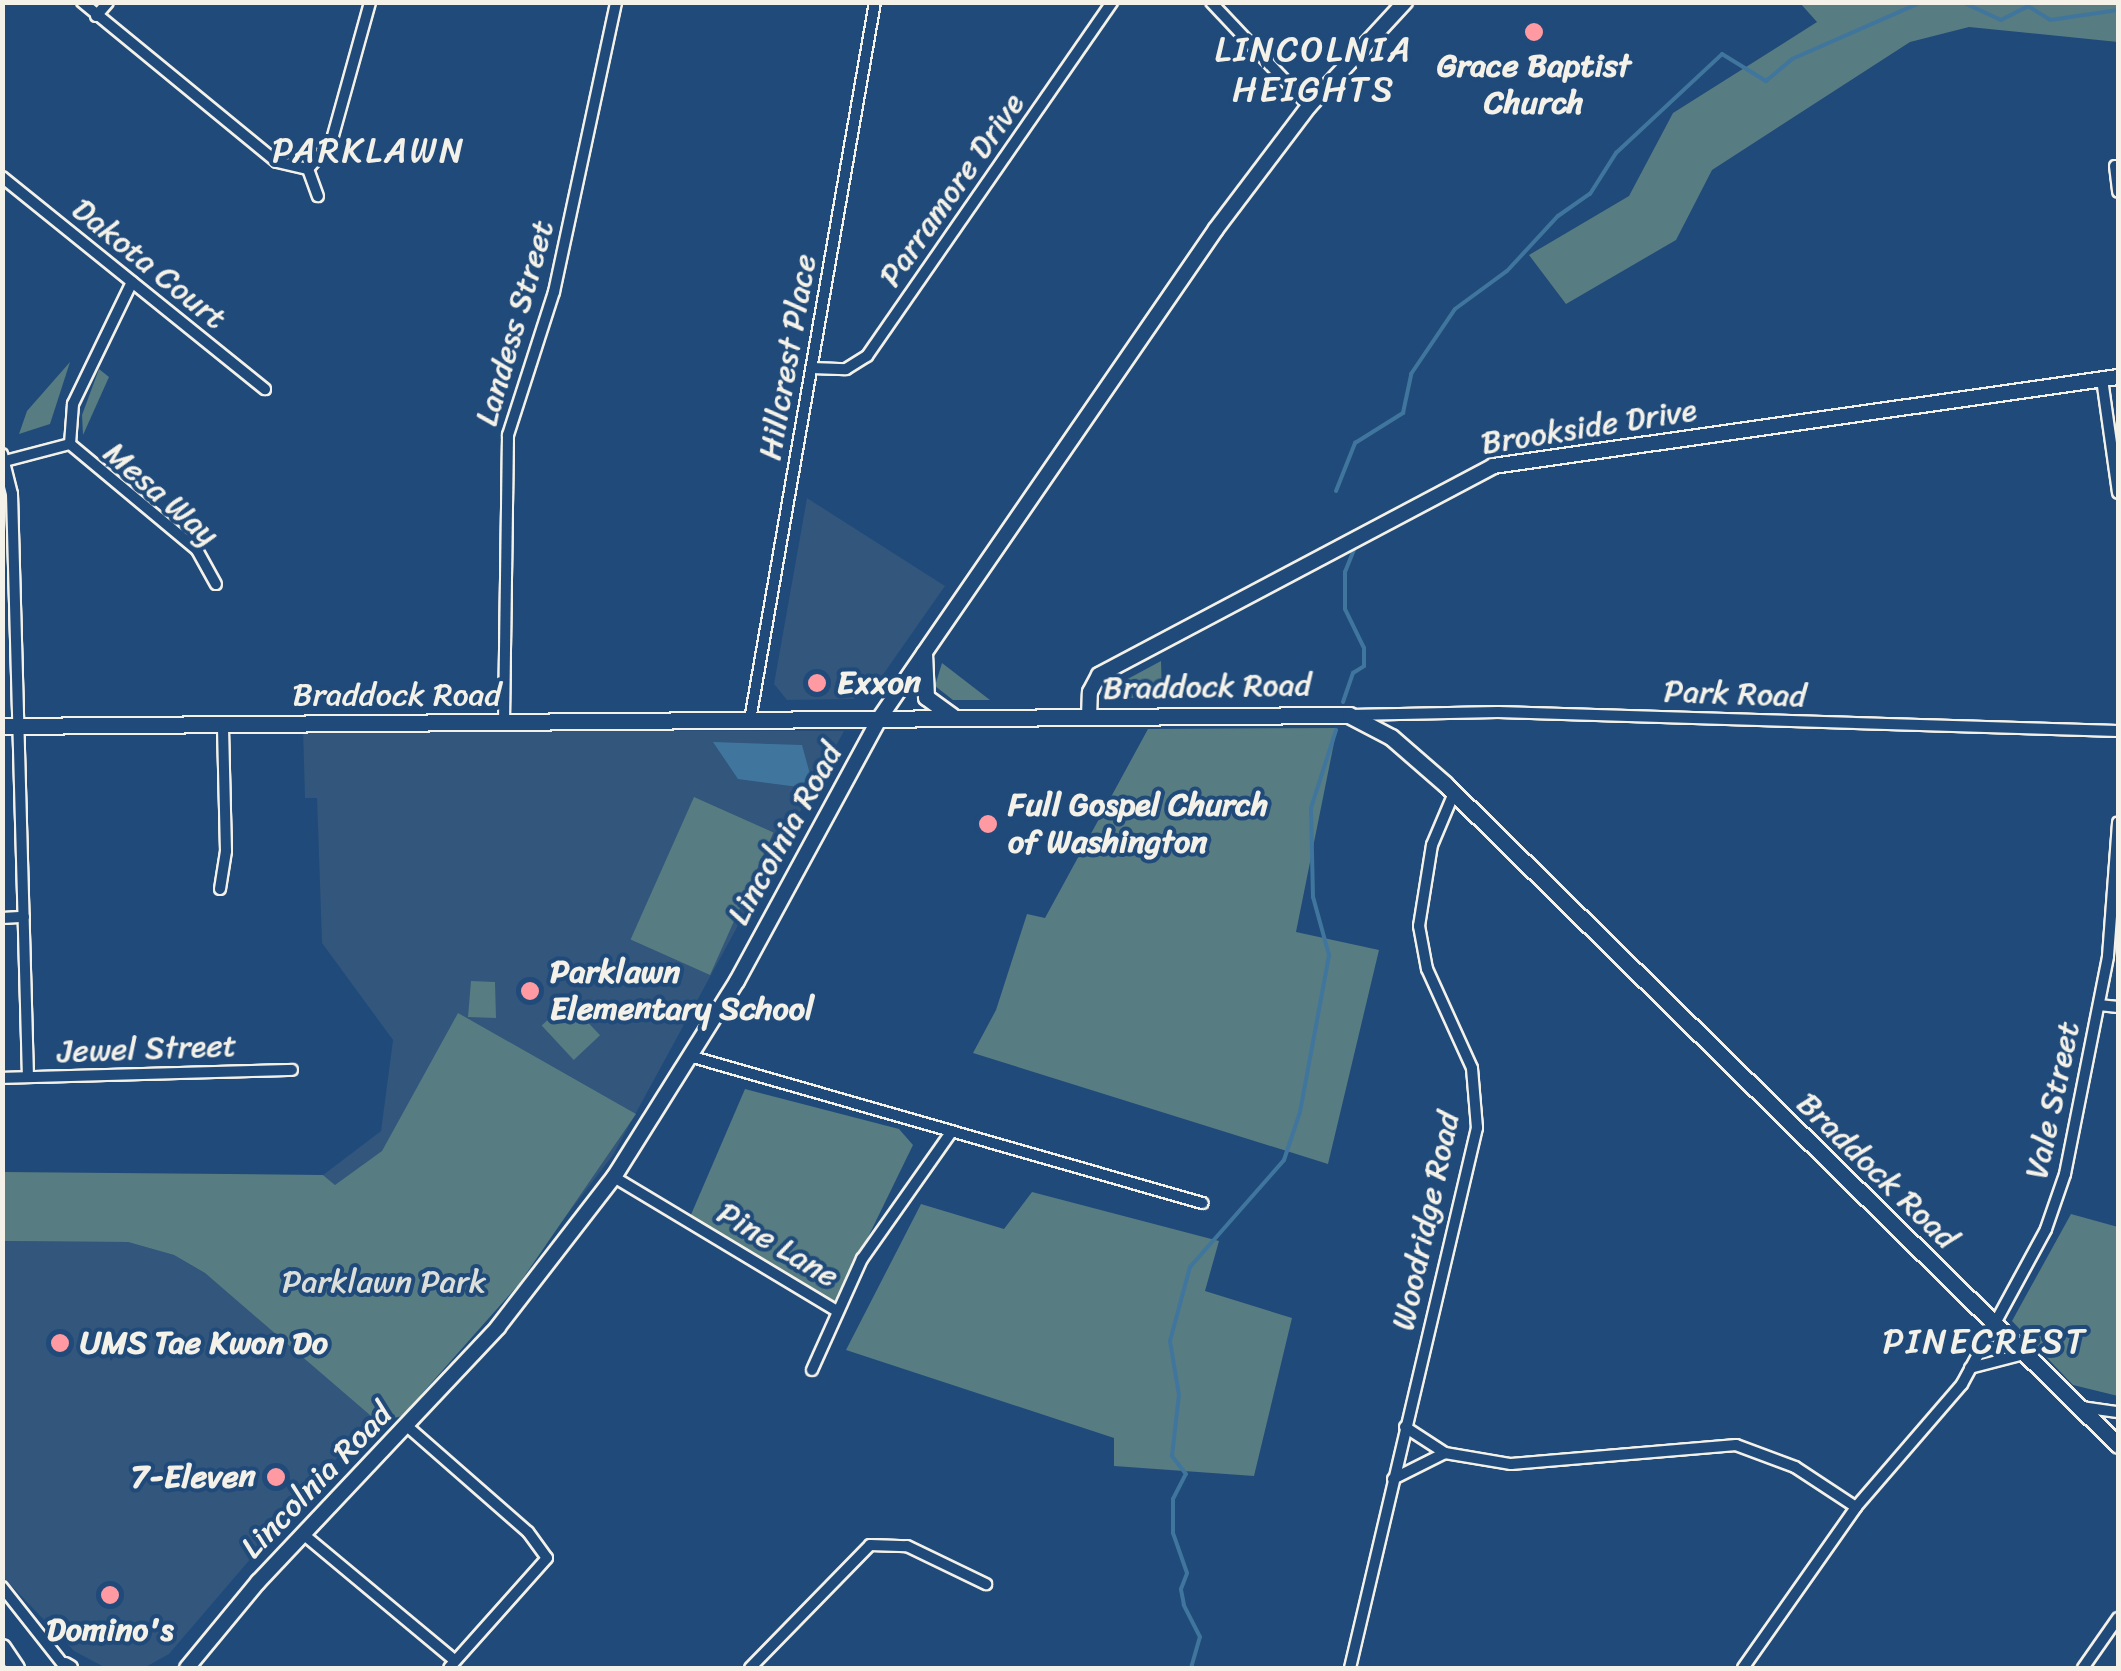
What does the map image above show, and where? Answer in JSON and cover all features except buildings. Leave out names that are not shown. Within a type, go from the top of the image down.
[{"type":"main road","name":"Lincolnia Road","points":[[187,1668],[303,1534],[510,1313],[614,1177],[693,1057],[879,718],[1122,361],[1310,106],[1404,2]]},
{"type":"main road","name":"Brookside Drive","points":[[1089,717],[1090,692],[1099,676],[1492,466],[2118,376]]},
{"type":"main road","points":[[924,653],[922,688],[930,705],[971,719]]},
{"type":"main road","name":"Braddock Road","points":[[11,726],[1349,715],[1391,737],[1454,794],[2118,1445]]},
{"type":"main road","points":[[2,1646],[16,1668]]},
{"type":"street","points":[[82,2],[277,162],[308,170]]},
{"type":"street","points":[[96,16],[108,2]]},
{"type":"street","points":[[308,170],[331,144],[370,2]]},
{"type":"street","name":"Landess Street","points":[[504,722],[508,435],[554,292],[616,2]]},
{"type":"street","name":"Hillcrest Place","points":[[750,720],[876,2]]},
{"type":"street","name":"Parramore Drive","points":[[812,368],[846,370],[868,356],[1112,2]]},
{"type":"street","points":[[1210,2],[1310,106]]},
{"type":"street","points":[[2115,166],[2118,192]]},
{"type":"street","points":[[308,170],[318,196]]},
{"type":"street","name":"Dakota Court","points":[[2,178],[265,389]]},
{"type":"street","points":[[28,1078],[24,917],[11,726],[4,458],[70,444],[73,404],[132,282]]},
{"type":"street","points":[[2102,379],[2118,493]]},
{"type":"street","name":"Mesa Way","points":[[70,444],[197,550],[216,584]]},
{"type":"street","name":"Park Road","points":[[1349,715],[1498,712],[2118,732]]},
{"type":"street","points":[[220,889],[226,852],[223,724]]},
{"type":"street","name":"Woodridge Road","points":[[1350,1668],[1477,1128],[1472,1068],[1426,969],[1419,926],[1432,845],[1454,794]]},
{"type":"street","name":"Vale Street","points":[[1743,1668],[1856,1507],[1942,1412],[1970,1368],[2055,1207],[2099,1005],[2115,905],[2118,822]]},
{"type":"street","points":[[2,918],[24,917]]},
{"type":"street","points":[[2099,1005],[2118,1007]]},
{"type":"street","points":[[693,1057],[1202,1203]]},
{"type":"street","name":"Jewel Street","points":[[2,1078],[292,1070]]},
{"type":"street","name":"Pine Lane","points":[[614,1177],[835,1310],[891,1212],[952,1131]]},
{"type":"street","points":[[812,1370],[835,1310]]},
{"type":"street","points":[[1970,1368],[2024,1354]]},
{"type":"street","points":[[2080,1407],[2118,1412]]},
{"type":"street","points":[[303,1534],[451,1664],[546,1558],[528,1532],[408,1426]]},
{"type":"street","points":[[1406,1427],[1445,1453],[1544,1464],[1736,1444],[1796,1467],[1856,1507]]},
{"type":"street","points":[[1393,1479],[1445,1453]]},
{"type":"street","points":[[750,1668],[870,1546],[907,1546],[986,1584]]},
{"type":"street","points":[[2,1587],[67,1667]]},
{"type":"street","points":[[2083,1668],[2118,1618]]},
{"type":"shaded area","points":[[807,498],[945,586],[873,689],[854,699],[787,700],[774,684]]},
{"type":"shaded area","name":"Parklawn Elementary School","points":[[303,729],[844,731],[613,1155],[490,1315],[323,1175],[381,1131],[393,1040],[322,943],[317,798],[305,798]]},
{"type":"shaded area","points":[[713,742],[802,745],[814,789],[738,779]]},
{"type":"shaded area","points":[[3,1241],[128,1242],[174,1255],[205,1273],[374,1415],[169,1654],[144,1668],[106,1668],[74,1651],[3,1577]]},
{"type":"green space","points":[[1800,3],[2118,3],[2118,42],[1969,27],[1910,42],[1712,170],[1676,240],[1566,304],[1529,255],[1629,196],[1673,113],[1817,22]]},
{"type":"green space","points":[[70,362],[50,424],[19,434],[27,411]]},
{"type":"green space","points":[[99,369],[109,377],[83,435],[82,415]]},
{"type":"green space","points":[[1161,661],[1162,698],[1121,698],[1109,689]]},
{"type":"green space","points":[[942,663],[990,700],[953,700],[935,686]]},
{"type":"green space","points":[[1337,728],[1296,932],[1379,950],[1328,1164],[973,1053],[996,1010],[1027,914],[1045,918],[1148,729]]},
{"type":"green space","points":[[694,797],[773,832],[710,975],[631,940]]},
{"type":"green space","points":[[471,981],[495,982],[496,1018],[468,1017]]},
{"type":"green space","points":[[568,1001],[600,1035],[574,1060],[542,1026]]},
{"type":"green space","name":"Parklawn Park","points":[[458,1013],[636,1114],[519,1284],[402,1416],[378,1422],[205,1273],[174,1255],[128,1242],[3,1241],[3,1172],[323,1175],[335,1185],[382,1151]]},
{"type":"green space","points":[[745,1089],[899,1129],[913,1145],[831,1313],[687,1224]]},
{"type":"green space","points":[[1032,1192],[1219,1241],[1205,1291],[1292,1318],[1254,1476],[1114,1466],[1114,1438],[846,1350],[921,1204],[1004,1229]]},
{"type":"green space","points":[[2071,1214],[2118,1227],[2118,1396],[2073,1385],[2012,1321]]},
{"type":"waterway","points":[[1336,491],[1355,443],[1403,413],[1411,374],[1455,309],[1507,271],[1558,216],[1590,194],[1616,153],[1722,54],[1766,81],[1792,59],[1922,2]]},
{"type":"waterway","points":[[1962,2],[2001,20],[2028,6],[2050,20],[2118,10]]},
{"type":"waterway","points":[[1343,702],[1353,673],[1364,666],[1364,648],[1345,609],[1345,572],[1356,545]]},
{"type":"waterway","points":[[1191,1668],[1200,1637],[1184,1605],[1181,1589],[1187,1573],[1173,1533],[1173,1499],[1186,1474],[1172,1456],[1179,1395],[1170,1341],[1190,1267],[1284,1160],[1300,1112],[1329,955],[1313,897],[1311,808],[1336,730]]},
{"type":"place","name":"Grace Baptist Church","points":[[1534,32]]},
{"type":"place","name":"Exxon","points":[[817,683]]},
{"type":"place","name":"Full Gospel Church of Washington","points":[[988,824]]},
{"type":"place","name":"Parklawn Elementary School","points":[[530,991]]},
{"type":"place","name":"UMS Tae Kwon Do","points":[[60,1343]]},
{"type":"place","name":"7-Eleven","points":[[276,1477]]},
{"type":"place","name":"Domino's","points":[[110,1595]]},
{"type":"district","name":"LINCOLNIA HEIGHTS","points":[[1314,69]]},
{"type":"district","name":"PARKLAWN","points":[[369,150]]},
{"type":"district","name":"PINECREST","points":[[1985,1341]]}]
